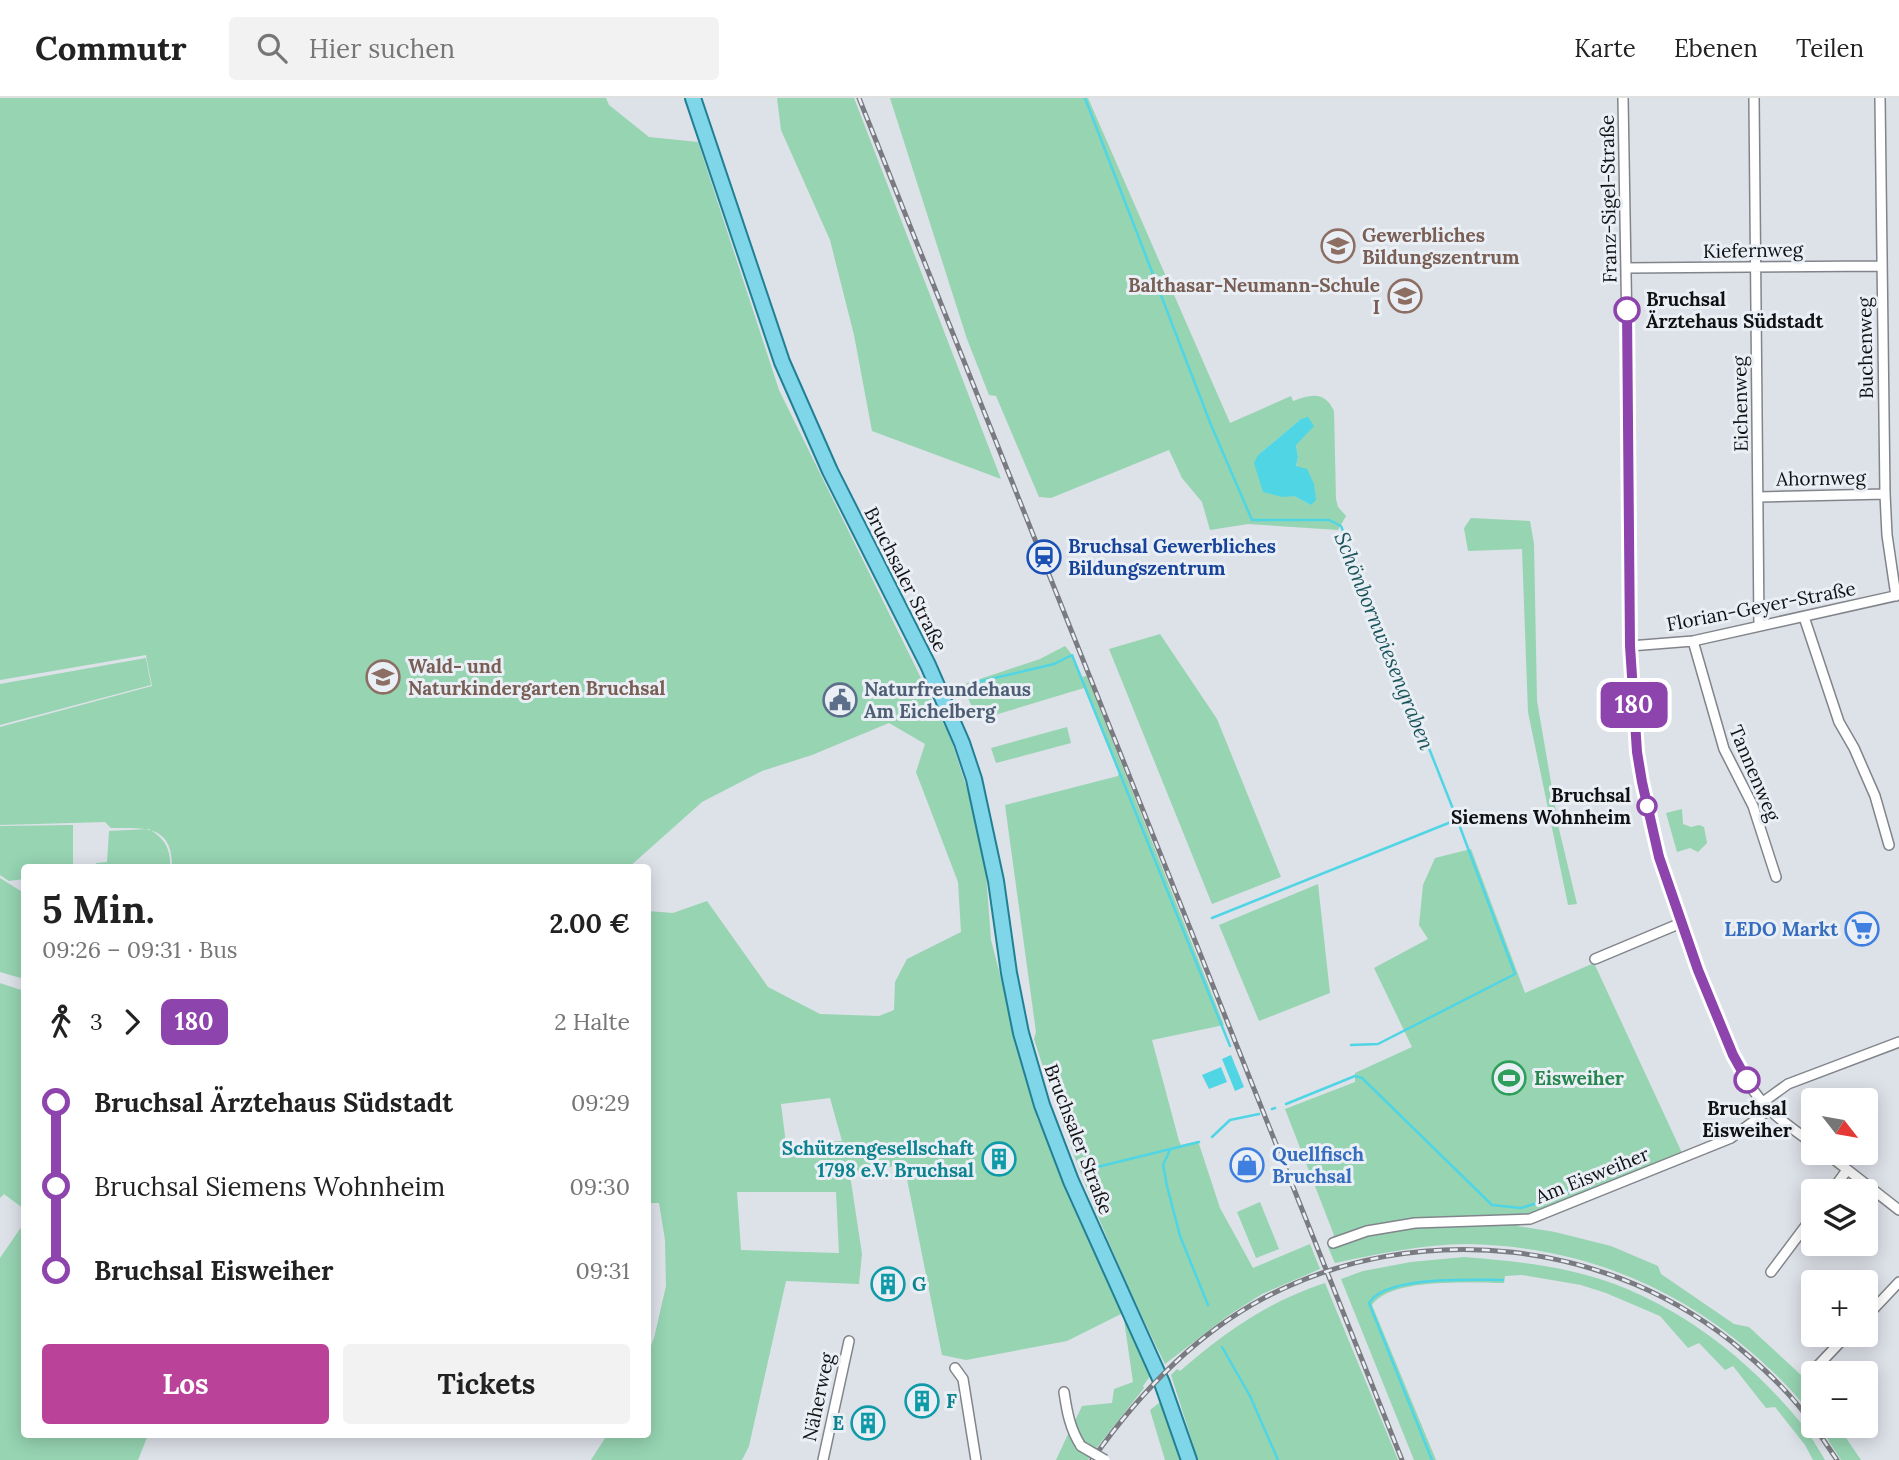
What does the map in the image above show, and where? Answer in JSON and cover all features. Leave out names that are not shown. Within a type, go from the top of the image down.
[{"type":"main road","name":"Bruchsaler Straße","points":[[693,98],[782,362],[830,471],[934,677],[962,743],[974,779],[996,881],[1021,1033],[1042,1105],[1072,1181],[1162,1384],[1189,1460]]},
{"type":"street","name":"Franz-Sigel-Straße","points":[[1623,98],[1630,646],[1637,752],[1642,782],[1659,857],[1681,923],[1733,1055],[1747,1081],[1766,1106],[1801,1134]]},
{"type":"street","name":"Eichenweg","points":[[1754,98],[1759,626]]},
{"type":"street","name":"Buchenweg","points":[[1880,98],[1885,494],[1887,535],[1897,596]]},
{"type":"street","name":"Kiefernweg","points":[[1626,268],[1881,266]]},
{"type":"street","name":"Ahornweg","points":[[1759,497],[1885,494]]},
{"type":"street","name":"Florian-Geyer-Straße","points":[[1630,646],[1693,641],[1897,596]]},
{"type":"street","points":[[1804,617],[1839,722],[1860,760],[1875,796],[1889,845]]},
{"type":"street","name":"Tannenweg","points":[[1693,641],[1724,750],[1753,806],[1776,877]]},
{"type":"street","points":[[1595,959],[1681,923]]},
{"type":"street","name":"Am Eisweiher","points":[[1333,1242],[1367,1231],[1415,1223],[1530,1219],[1731,1138],[1788,1084],[1899,1042]]},
{"type":"street","points":[[1842,1166],[1899,1210]]},
{"type":"street","points":[[1840,1179],[1847,1170]]},
{"type":"street","points":[[1771,1272],[1801,1232]]},
{"type":"street","points":[[1878,1304],[1899,1282]]},
{"type":"street","name":"Näherweg","points":[[823,1460],[849,1342]]},
{"type":"street","points":[[1822,1361],[1836,1347]]},
{"type":"street","points":[[955,1368],[963,1379],[976,1460]]},
{"type":"street","points":[[1064,1392],[1073,1434],[1081,1446],[1105,1460]]},
{"type":"green space","points":[[0,98],[606,98],[609,105],[649,137],[698,142],[779,390],[951,739],[975,814],[986,874],[991,940],[1037,1118],[1151,1375],[1144,1388],[1094,1451],[1083,1444],[1073,1425],[1082,1406],[1112,1403],[1114,1389],[1133,1382],[1123,1313],[1067,1341],[966,1360],[942,1355],[904,1164],[850,1175],[862,1254],[859,1284],[786,1281],[749,1446],[742,1460],[591,1460],[605,1438],[651,1438],[651,1346],[666,1286],[665,1240],[659,1203],[651,1203],[651,911],[673,913],[707,901],[768,987],[820,1014],[879,1016],[894,1010],[895,982],[907,959],[961,932],[958,882],[916,772],[925,744],[889,723],[812,755],[762,771],[702,802],[632,864],[172,864],[168,843],[162,836],[146,829],[111,828],[105,822],[0,825],[0,727],[152,686],[146,655],[0,680]],"holes":[[[830,1098],[842,1141],[786,1144],[781,1104]],[[737,1192],[836,1192],[839,1253],[741,1250]]]},
{"type":"green space","points":[[777,98],[854,98],[1001,479],[872,431],[854,335],[830,240],[781,130]]},
{"type":"green space","points":[[890,98],[1088,98],[1230,423],[1291,396],[1293,401],[1312,396],[1326,400],[1334,411],[1336,499],[1338,507],[1346,516],[1338,530],[1248,524],[1210,530],[1202,502],[1182,478],[1169,450],[1051,498],[1039,497],[996,396],[989,395],[967,339]],"holes":[[[1301,419],[1296,445],[1296,467],[1311,505],[1294,496],[1258,455]]]},
{"type":"green space","points":[[1471,518],[1530,521],[1534,544],[1537,701],[1559,829],[1577,904],[1568,905],[1528,712],[1522,549],[1468,551],[1464,528]]},
{"type":"green space","points":[[1160,634],[1217,719],[1281,877],[1212,904],[1109,649]]},
{"type":"green space","points":[[1065,646],[1082,677],[1087,676],[1224,1025],[1152,1040],[1179,1141],[1181,1145],[1198,1141],[1220,1208],[1253,1268],[1310,1244],[1320,1269],[1262,1294],[1229,1315],[1165,1364],[1093,1204],[1034,1039],[1036,1032],[1005,805],[1118,776],[1119,773],[1084,688],[978,720],[962,685],[1040,659]]},
{"type":"green space","points":[[146,658],[151,685],[0,725],[0,684]]},
{"type":"green space","points":[[1067,727],[1071,743],[996,763],[991,748]]},
{"type":"green space","points":[[1682,809],[1683,824],[1704,827],[1707,843],[1698,852],[1690,848],[1677,852],[1666,813]]},
{"type":"green space","points":[[73,825],[73,864],[21,864],[21,879],[9,881],[0,875],[0,826]]},
{"type":"green space","points":[[149,829],[166,845],[170,864],[96,864],[107,862],[109,831]]},
{"type":"green space","points":[[1471,849],[1525,993],[1594,963],[1683,1155],[1542,1212],[1517,1226],[1611,1246],[1658,1266],[1661,1274],[1734,1324],[1749,1327],[1801,1375],[1801,1403],[1751,1352],[1688,1306],[1619,1272],[1583,1261],[1507,1246],[1450,1244],[1335,1263],[1328,1247],[1334,1235],[1285,1109],[1355,1082],[1355,1073],[1412,1047],[1374,968],[1428,939],[1419,925],[1423,885],[1435,858]]},
{"type":"green space","points":[[0,878],[21,891],[21,978],[0,972]]},
{"type":"green space","points":[[1318,884],[1330,993],[1259,1021],[1219,925]]},
{"type":"green space","points":[[0,983],[21,990],[21,1207],[4,1194],[0,1198]]},
{"type":"green space","points":[[1260,1202],[1279,1249],[1256,1258],[1237,1212]]},
{"type":"green space","points":[[21,1227],[21,1438],[147,1438],[138,1460],[0,1460],[0,1258]]},
{"type":"green space","points":[[1464,1257],[1531,1264],[1570,1271],[1634,1292],[1694,1325],[1748,1367],[1799,1421],[1801,1438],[1812,1438],[1825,1460],[1813,1460],[1805,1445],[1775,1407],[1766,1408],[1733,1366],[1725,1370],[1699,1343],[1688,1348],[1660,1316],[1581,1285],[1522,1275],[1505,1276],[1504,1283],[1433,1283],[1414,1286],[1382,1296],[1372,1305],[1436,1460],[1414,1460],[1341,1279],[1363,1271],[1411,1262]]},
{"type":"green space","points":[[1325,1283],[1398,1460],[1198,1460],[1171,1375],[1266,1309]]},
{"type":"green space","points":[[1164,1399],[1186,1460],[1165,1460],[1150,1410]]},
{"type":"green space","points":[[1069,1432],[1079,1448],[1091,1455],[1088,1460],[1056,1460]]},
{"type":"green space","points":[[1827,1438],[1846,1438],[1861,1460],[1841,1460]]},
{"type":"water","points":[[1308,417],[1314,426],[1296,445],[1296,466],[1307,469],[1314,484],[1316,500],[1311,505],[1294,496],[1282,497],[1263,492],[1254,463],[1258,455],[1301,419]]},
{"type":"water","points":[[1231,1055],[1244,1087],[1235,1091],[1222,1059]]},
{"type":"water","points":[[1221,1067],[1227,1082],[1209,1089],[1202,1075]]},
{"type":"waterway","name":"Schönbornwiesengraben","points":[[1085,98],[1211,425],[1252,520],[1329,520],[1341,526],[1515,974],[1378,1044],[1351,1045]]},
{"type":"waterway","points":[[973,683],[1054,664],[1072,655],[1230,1046]]},
{"type":"waterway","points":[[1212,918],[1456,820]]},
{"type":"waterway","points":[[1286,1104],[1355,1076],[1362,1078],[1492,1205],[1521,1208],[1550,1199],[1629,1165]]},
{"type":"waterway","points":[[1212,1137],[1230,1120],[1259,1114]]},
{"type":"waterway","points":[[1085,1170],[1199,1142]]},
{"type":"waterway","points":[[1170,1150],[1163,1165],[1167,1186],[1180,1236],[1208,1305]]},
{"type":"waterway","points":[[1432,1460],[1369,1303],[1378,1294],[1411,1283],[1503,1280]]},
{"type":"waterway","points":[[1222,1347],[1250,1396],[1278,1460]]},
{"type":"railway","points":[[859,98],[1402,1460]]},
{"type":"railway","points":[[1092,1460],[1148,1390],[1191,1349],[1238,1313],[1264,1298],[1323,1272],[1386,1256],[1449,1250],[1513,1252],[1575,1264],[1635,1284],[1692,1314],[1744,1352],[1763,1368],[1801,1409]]},
{"type":"railway","points":[[1822,1438],[1837,1460]]},
{"type":"bus line","name":"180","points":[[1627,310],[1630,646],[1637,752],[1659,857],[1681,923],[1733,1055],[1747,1080]]},
{"type":"place","name":"Gewerbliches Bildungszentrum","points":[[1338,246]]},
{"type":"place","name":"Balthasar-Neumann-Schule I","points":[[1405,296]]},
{"type":"place","name":"Bruchsal Ärztehaus Südstadt","points":[[1627,310]]},
{"type":"place","name":"Bruchsal Gewerbliches Bildungszentrum","points":[[1044,557]]},
{"type":"place","name":"Wald- und Naturkindergarten Bruchsal","points":[[383,677]]},
{"type":"place","name":"Naturfreundehaus Am Eichelberg","points":[[840,700]]},
{"type":"place","name":"Bruchsal Siemens Wohnheim","points":[[1647,806]]},
{"type":"place","name":"LEDO Markt","points":[[1862,929]]},
{"type":"place","name":"Eisweiher","points":[[1509,1078]]},
{"type":"place","name":"Bruchsal Eisweiher","points":[[1747,1080]]},
{"type":"place","name":"Schützengesellschaft 1798 e.V. Bruchsal","points":[[999,1159]]},
{"type":"place","name":"Quellfisch Bruchsal","points":[[1247,1165]]},
{"type":"place","name":"G","points":[[888,1284]]},
{"type":"place","name":"F","points":[[922,1401]]},
{"type":"place","name":"E","points":[[868,1423]]}]
